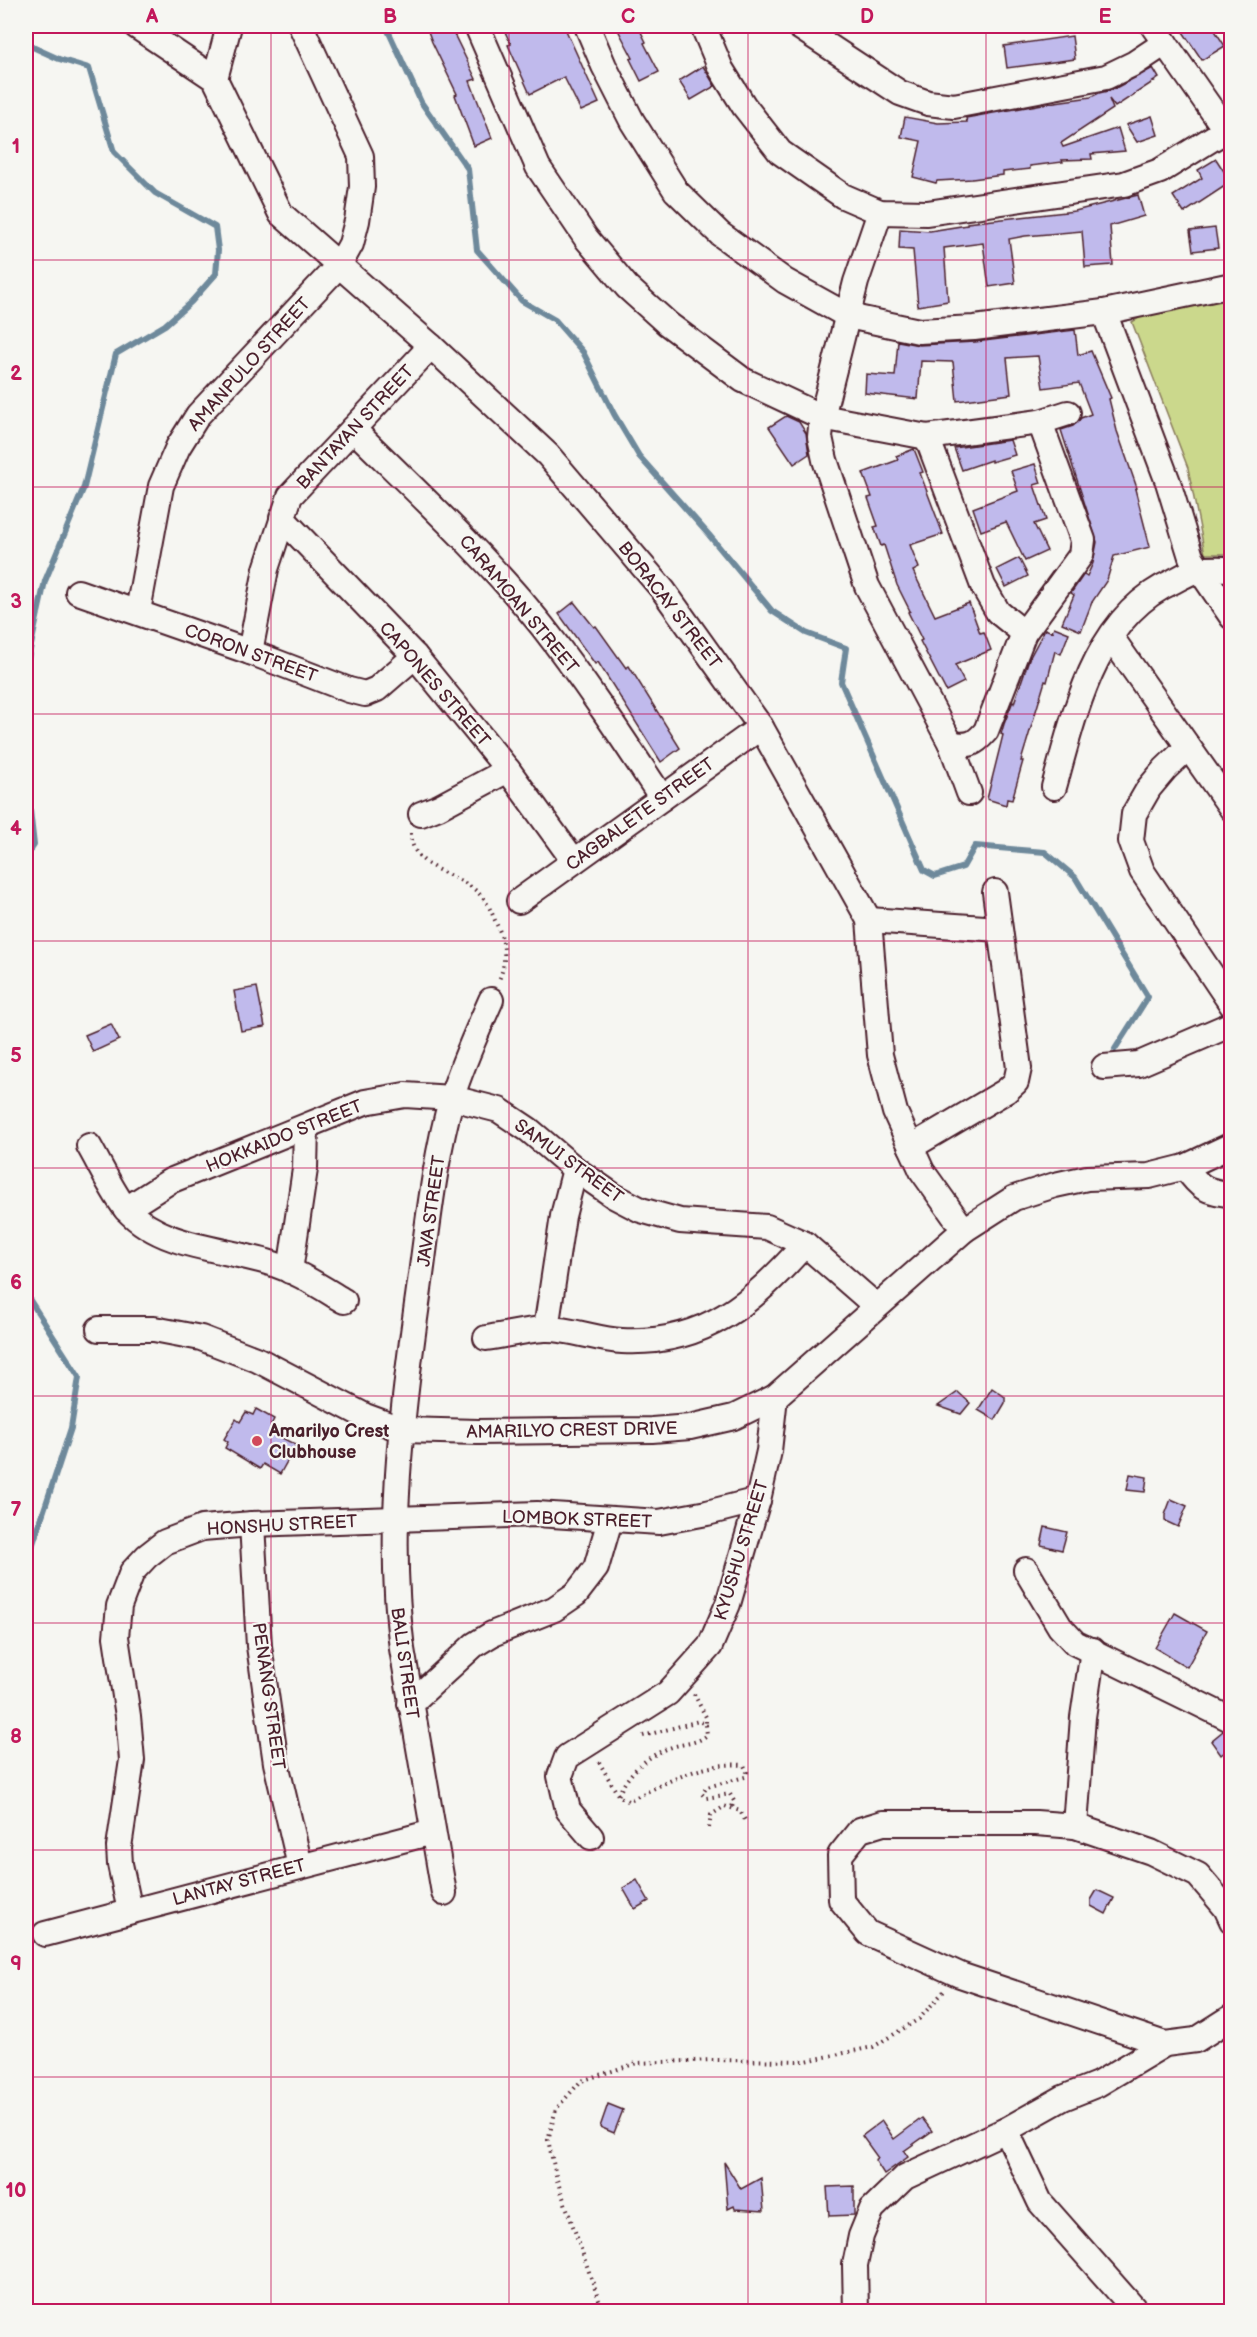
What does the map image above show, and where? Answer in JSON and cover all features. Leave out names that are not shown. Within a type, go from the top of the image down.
[{"type":"street","points":[[136,26],[215,79],[230,26]]},
{"type":"street","name":"AMANPULO STREET","points":[[138,611],[161,486],[178,447],[198,415],[340,264],[351,243],[362,187],[361,156],[302,26]]},
{"type":"street","points":[[477,26],[538,167],[585,238],[627,287],[668,324],[743,380],[822,417],[927,437],[1040,422],[1068,413]]},
{"type":"street","points":[[587,26],[632,121],[676,191],[720,234],[785,281],[848,316],[919,331],[974,328],[1104,312],[1232,285]]},
{"type":"street","points":[[703,26],[721,69],[744,106],[780,152],[843,196],[880,212],[927,213],[1124,184],[1160,171],[1229,134],[1159,34],[1135,63],[1106,77],[954,106],[928,103],[900,93],[798,26]]},
{"type":"street","name":"BORACAY STREET","points":[[215,79],[281,214],[431,346],[548,455],[663,590],[761,727],[869,920],[880,1056],[895,1112],[922,1171],[964,1230]]},
{"type":"street","points":[[880,212],[856,282],[822,417],[820,437],[825,460],[867,586],[951,744],[969,793]]},
{"type":"street","points":[[1104,312],[1168,482],[1191,557],[1232,617]]},
{"type":"street","name":"BANTAYAN STREET","points":[[250,652],[266,569],[290,496],[431,346]]},
{"type":"street","points":[[951,744],[965,745],[977,742],[987,731],[1024,633],[1073,569],[1081,555],[1083,540],[1040,422]]},
{"type":"street","name":"CARAMOAN STREET","points":[[353,429],[476,550],[541,625],[589,688],[662,798]]},
{"type":"street","points":[[927,437],[983,586],[998,612],[1024,633]]},
{"type":"street","name":"CAPONES STREET","points":[[282,518],[415,656],[508,770],[574,861]]},
{"type":"street","points":[[1054,787],[1089,674],[1094,663],[1136,605],[1162,586],[1198,570],[1232,569]]},
{"type":"street","name":"CORON STREET","points":[[78,592],[138,611],[348,690],[365,694],[376,689],[415,656]]},
{"type":"street","points":[[1112,637],[1232,809]]},
{"type":"street","name":"CAGBALETE STREET","points":[[519,901],[761,727]]},
{"type":"street","points":[[1188,747],[1165,769],[1144,797],[1134,814],[1131,841],[1142,871],[1232,1005]]},
{"type":"street","points":[[421,814],[439,807],[508,770]]},
{"type":"street","points":[[911,1147],[1006,1091],[1016,1082],[1019,1068],[995,892]]},
{"type":"street","points":[[869,920],[999,930]]},
{"type":"street","name":"JAVA STREET","points":[[403,1430],[405,1388],[440,1151],[452,1098],[465,1060],[491,1000]]},
{"type":"street","points":[[1104,1067],[1139,1064],[1232,1023]]},
{"type":"street","name":"HOKKAIDO STREET","points":[[126,1209],[170,1181],[365,1102],[405,1095],[452,1098]]},
{"type":"street","name":"SAMUI STREET","points":[[452,1098],[499,1110],[529,1130],[575,1169],[614,1196],[641,1210],[680,1221],[767,1227],[805,1244],[876,1306]]},
{"type":"street","points":[[290,1270],[304,1169],[306,1127]]},
{"type":"street","name":"AMARILYO CREST DRIVE","points":[[99,1329],[154,1329],[201,1338],[258,1360],[365,1416],[403,1430],[478,1432],[690,1428],[734,1417],[775,1397],[964,1230],[1014,1198],[1087,1178],[1149,1176],[1185,1167],[1232,1145]]},
{"type":"street","points":[[89,1146],[126,1209],[152,1230],[193,1244],[268,1262],[290,1270],[344,1301]]},
{"type":"street","points":[[1185,1167],[1205,1190],[1232,1195]]},
{"type":"street","points":[[546,1329],[563,1216],[575,1169]]},
{"type":"street","points":[[486,1338],[546,1329],[621,1341],[658,1341],[709,1326],[743,1306],[782,1270],[805,1244]]},
{"type":"street","name":"KYUSHU STREET","points":[[591,1837],[567,1810],[560,1776],[567,1757],[668,1693],[710,1646],[723,1615],[758,1500],[769,1451],[775,1397]]},
{"type":"street","name":"BALI STREET","points":[[403,1430],[394,1520],[397,1610],[410,1704],[444,1893]]},
{"type":"street","name":"LOMBOK STREET","points":[[394,1520],[537,1514],[659,1522],[758,1500]]},
{"type":"street","name":"HONSHU STREET","points":[[130,1911],[120,1864],[119,1847],[132,1760],[116,1636],[119,1606],[132,1572],[165,1542],[202,1528],[252,1524],[394,1520]]},
{"type":"street","points":[[410,1704],[474,1645],[492,1634],[554,1609],[576,1594],[596,1568],[610,1520]]},
{"type":"street","name":"PENANG STREET","points":[[252,1524],[259,1646],[276,1763],[300,1866]]},
{"type":"street","points":[[1026,1570],[1060,1627],[1074,1642],[1232,1720]]},
{"type":"street","points":[[1075,1826],[1083,1717],[1093,1650]]},
{"type":"street","points":[[1165,2044],[1076,2012],[960,1975],[868,1933],[841,1900],[840,1855],[860,1830],[883,1823],[1036,1822],[1075,1826],[1151,1852],[1198,1875],[1226,1908],[1232,1921]]},
{"type":"street","name":"LANTAY STREET","points":[[45,1934],[433,1832]]},
{"type":"street","points":[[856,2312],[855,2265],[861,2236],[872,2209],[905,2177],[1006,2130],[1063,2098],[1098,2084],[1165,2044],[1196,2040],[1232,2017]]},
{"type":"street","points":[[1006,2130],[1040,2202],[1137,2312]]},
{"type":"path","points":[[421,814],[410,834],[414,851],[427,864],[458,879],[482,896],[504,939],[504,970],[491,1000]]},
{"type":"path","points":[[618,1796],[633,1771],[650,1758],[672,1747],[703,1739],[707,1734],[706,1717],[684,1675]]},
{"type":"path","points":[[706,1725],[699,1721],[636,1738],[597,1738],[618,1796],[628,1801],[677,1777],[715,1767],[744,1765],[747,1772],[745,1777],[707,1787],[702,1794],[706,1798],[730,1794],[734,1801],[732,1807]]},
{"type":"path","points":[[709,1828],[711,1815],[725,1806],[740,1811],[745,1820]]},
{"type":"path","points":[[603,2312],[557,2180],[548,2140],[556,2109],[581,2081],[637,2063],[711,2060],[806,2061],[873,2047],[919,2019],[960,1975]]},
{"type":"green space","points":[[1231,294],[1231,554],[1205,554],[1188,468],[1132,322],[1156,308]]},
{"type":"building","points":[[426,26],[450,26],[476,79],[470,81],[492,138],[474,146],[455,95],[457,94]]},
{"type":"building","points":[[502,26],[564,26],[599,103],[581,111],[564,77],[530,94]]},
{"type":"building","points":[[616,26],[638,26],[659,72],[641,81],[630,59],[633,58]]},
{"type":"building","points":[[1179,26],[1212,26],[1225,46],[1202,60]]},
{"type":"building","points":[[1072,36],[1075,59],[1007,68],[1004,46]]},
{"type":"building","points":[[703,66],[715,86],[691,100],[679,81]]},
{"type":"building","points":[[1153,68],[1159,78],[1115,107],[1109,99],[1113,109],[1061,143],[1063,147],[1118,128],[1125,151],[1091,154],[1092,159],[1062,160],[1063,162],[1030,166],[1030,169],[1003,172],[1003,175],[972,179],[937,181],[936,183],[913,177],[921,141],[901,137],[905,117],[938,123],[967,122],[966,118],[1091,97],[1112,90]]},
{"type":"building","points":[[1152,116],[1158,135],[1137,142],[1126,125]]},
{"type":"building","points":[[1216,159],[1231,182],[1184,213],[1173,196],[1202,178],[1198,170]]},
{"type":"building","points":[[1138,195],[1144,216],[1110,226],[1113,265],[1085,267],[1082,231],[1025,236],[1009,239],[1015,283],[989,287],[983,243],[944,248],[948,301],[918,306],[913,250],[899,249],[900,229],[930,231],[967,225],[967,223],[1075,211]]},
{"type":"building","points":[[1215,228],[1218,248],[1193,251],[1190,231]]},
{"type":"building","points":[[1075,330],[1078,355],[1091,351],[1111,398],[1109,399],[1117,431],[1137,488],[1135,489],[1150,547],[1114,556],[1107,580],[1092,602],[1081,631],[1062,623],[1074,595],[1071,593],[1084,574],[1087,576],[1093,563],[1097,542],[1061,430],[1073,426],[1081,418],[1091,414],[1079,383],[1043,388],[1038,356],[1007,358],[1011,394],[957,401],[953,362],[921,361],[918,399],[865,393],[866,374],[895,376],[898,341],[919,345],[975,342]]},
{"type":"building","points":[[786,416],[799,422],[806,433],[809,454],[794,464],[769,427]]},
{"type":"building","points":[[1010,440],[1015,455],[962,470],[954,448]]},
{"type":"building","points":[[914,449],[923,472],[920,473],[943,534],[910,545],[919,568],[913,571],[935,616],[969,603],[980,633],[984,632],[991,650],[955,665],[964,682],[946,691],[920,641],[922,640],[897,585],[884,545],[881,546],[874,527],[878,526],[868,498],[872,497],[863,473],[898,460],[896,456]]},
{"type":"building","points":[[1035,464],[1041,483],[1034,485],[1046,520],[1034,524],[1047,551],[1025,561],[1006,522],[981,531],[973,508],[1018,491],[1011,471]]},
{"type":"building","points":[[1019,558],[1028,576],[1006,587],[997,569]]},
{"type":"building","points":[[574,602],[594,627],[596,626],[626,668],[629,666],[680,748],[661,762],[598,662],[595,664],[559,614]]},
{"type":"building","points":[[1054,627],[1069,633],[1061,654],[1055,651],[1021,761],[1023,761],[1012,800],[1007,799],[1006,805],[987,799],[1004,724],[1029,659],[1045,629],[1052,632]]},
{"type":"building","points":[[257,987],[265,1027],[241,1031],[234,991]]},
{"type":"building","points":[[111,1024],[119,1040],[93,1052],[85,1035]]},
{"type":"building","points":[[992,1388],[1005,1397],[1005,1403],[995,1420],[978,1410]]},
{"type":"building","points":[[958,1392],[970,1403],[961,1414],[938,1406]]},
{"type":"building","name":"Amarilyo Crest Clubhouse","points":[[256,1409],[274,1419],[271,1425],[283,1432],[280,1437],[296,1445],[280,1474],[263,1464],[260,1469],[225,1448],[228,1442],[224,1439],[236,1419],[240,1422],[246,1412],[253,1415]]},
{"type":"building","points":[[1130,1474],[1147,1477],[1145,1492],[1127,1490]]},
{"type":"building","points":[[1171,1499],[1187,1506],[1178,1527],[1165,1521]]},
{"type":"building","points":[[1045,1527],[1067,1532],[1062,1550],[1041,1545]]},
{"type":"building","points":[[1175,1613],[1207,1631],[1187,1667],[1155,1648]]},
{"type":"building","points":[[1223,1731],[1232,1734],[1232,1746],[1221,1755],[1211,1741]]},
{"type":"building","points":[[637,1880],[649,1901],[635,1909],[623,1888]]},
{"type":"building","points":[[1097,1890],[1114,1898],[1106,1914],[1091,1906],[1091,1900]]},
{"type":"building","points":[[608,2104],[623,2110],[614,2133],[600,2127]]},
{"type":"building","points":[[922,2118],[932,2131],[904,2151],[908,2157],[884,2174],[875,2160],[878,2158],[862,2136],[882,2121],[894,2139]]},
{"type":"building","points":[[724,2162],[741,2189],[761,2178],[764,2211],[735,2209],[734,2206],[728,2209]]},
{"type":"building","points":[[854,2186],[854,2215],[829,2216],[827,2187]]},
{"type":"waterway","points":[[386,26],[421,102],[468,169],[477,250],[522,301],[555,320],[583,352],[614,414],[639,456],[772,611],[806,633],[846,648],[841,682],[924,870],[935,876],[963,867],[975,846],[1045,852],[1075,877],[1148,997],[1115,1049]]},
{"type":"waterway","points":[[26,44],[59,59],[89,68],[114,152],[155,193],[215,227],[218,250],[216,274],[191,302],[165,325],[116,354],[84,487],[45,581],[26,668]]},
{"type":"waterway","points":[[26,775],[34,845],[26,857]]},
{"type":"waterway","points":[[26,1294],[79,1377],[71,1428],[26,1565]]},
{"type":"place","name":"Amarilyo Crest Clubhouse","points":[[257,1441]]}]
